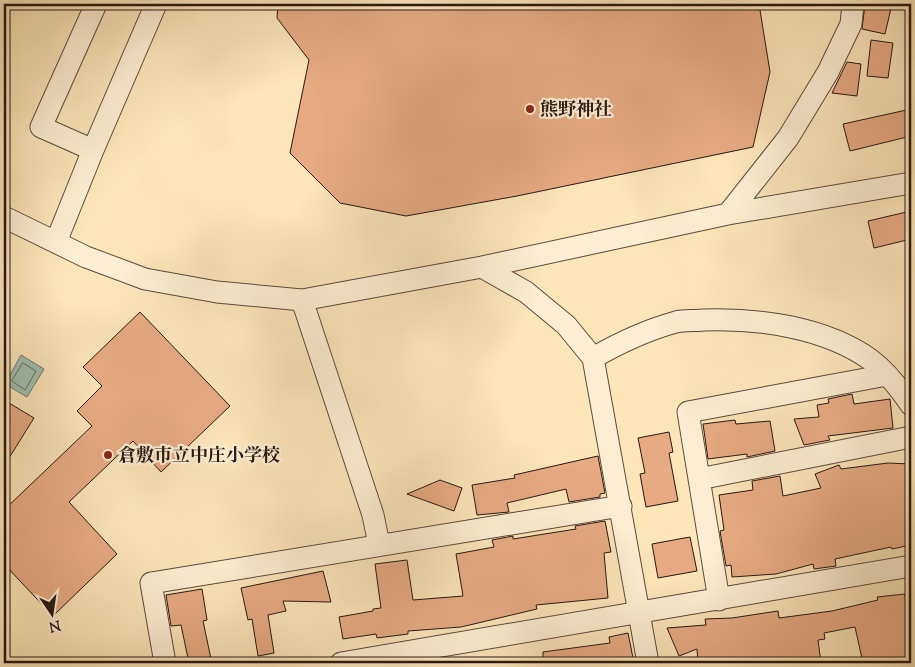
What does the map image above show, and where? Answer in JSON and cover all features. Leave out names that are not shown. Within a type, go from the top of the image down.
[{"type":"street","points":[[94,150],[41,127],[96,4]]},
{"type":"street","points":[[56,242],[156,4]]},
{"type":"street","points":[[728,214],[788,138],[828,72],[851,24],[853,4]]},
{"type":"street","points":[[4,217],[86,257],[145,279],[217,292],[302,300],[482,266],[728,214],[911,183]]},
{"type":"street","points":[[482,266],[533,297],[566,325],[593,358],[648,663]]},
{"type":"street","points":[[302,300],[373,515],[379,544]]},
{"type":"street","points":[[593,358],[621,341],[678,321],[736,319],[795,328],[837,341],[872,360],[887,375],[911,406]]},
{"type":"street","points":[[719,600],[688,412],[887,375]]},
{"type":"street","points":[[699,479],[911,437]]},
{"type":"street","points":[[165,663],[151,583],[379,544],[621,506]]},
{"type":"street","points":[[341,663],[640,614],[911,566]]},
{"type":"water","points":[[21,355],[44,369],[27,397],[5,384]]},
{"type":"building","name":"熊野神社","points":[[278,4],[759,4],[770,72],[753,147],[517,196],[406,216],[340,203],[290,153],[309,60],[277,18]]},
{"type":"building","points":[[865,4],[892,4],[885,34],[862,29]]},
{"type":"building","points":[[871,40],[893,43],[888,78],[867,76]]},
{"type":"building","points":[[847,62],[861,64],[857,96],[832,93]]},
{"type":"building","points":[[911,109],[911,136],[850,151],[843,124]]},
{"type":"building","points":[[911,211],[911,239],[874,248],[868,221]]},
{"type":"building","points":[[140,312],[230,406],[161,472],[133,441],[69,502],[117,554],[53,616],[4,564],[4,510],[92,426],[77,411],[102,386],[83,367]]},
{"type":"building","points":[[852,394],[854,404],[890,399],[893,428],[828,436],[830,440],[804,445],[794,419],[819,417],[817,405],[829,403],[828,399]]},
{"type":"building","points":[[4,400],[34,418],[4,466]]},
{"type":"building","points":[[735,420],[736,424],[770,421],[775,451],[747,457],[747,454],[708,459],[703,424]]},
{"type":"building","points":[[669,432],[673,452],[669,453],[678,501],[646,507],[640,474],[645,473],[638,438]]},
{"type":"building","points":[[598,456],[605,493],[600,494],[600,497],[569,502],[566,489],[507,503],[509,512],[477,515],[472,485],[515,478],[514,475]]},
{"type":"building","points":[[888,463],[911,464],[911,545],[892,549],[891,547],[835,559],[836,566],[814,569],[813,564],[776,574],[732,577],[731,565],[726,566],[720,531],[724,530],[719,495],[753,490],[752,481],[780,476],[783,496],[821,488],[815,474],[839,465],[841,469]]},
{"type":"building","points":[[440,480],[462,488],[454,511],[407,494]]},
{"type":"building","points":[[605,521],[611,552],[604,553],[608,598],[536,605],[537,609],[461,627],[408,631],[408,634],[377,638],[376,634],[343,639],[339,617],[381,608],[375,564],[407,560],[413,600],[463,596],[456,554],[494,547],[492,540],[513,536],[513,539],[576,529],[575,526]]},
{"type":"building","points":[[690,537],[697,571],[658,578],[652,544]]},
{"type":"building","points":[[323,571],[331,602],[283,601],[286,611],[268,615],[274,653],[258,656],[252,619],[248,620],[241,588]]},
{"type":"building","points":[[202,589],[207,620],[203,621],[211,659],[189,663],[181,625],[171,626],[166,595]]},
{"type":"building","points":[[905,594],[909,636],[911,636],[911,663],[863,663],[855,627],[824,633],[825,639],[818,640],[821,663],[698,663],[697,649],[679,656],[667,628],[706,625],[705,619],[732,618],[778,611],[779,618],[832,611],[878,600],[877,597]]},
{"type":"building","points":[[628,633],[634,663],[543,663],[543,652],[610,643],[609,637]]},
{"type":"place","name":"熊野神社","points":[[530,109]]},
{"type":"place","name":"倉敷市立中庄小学校","points":[[108,455]]}]
